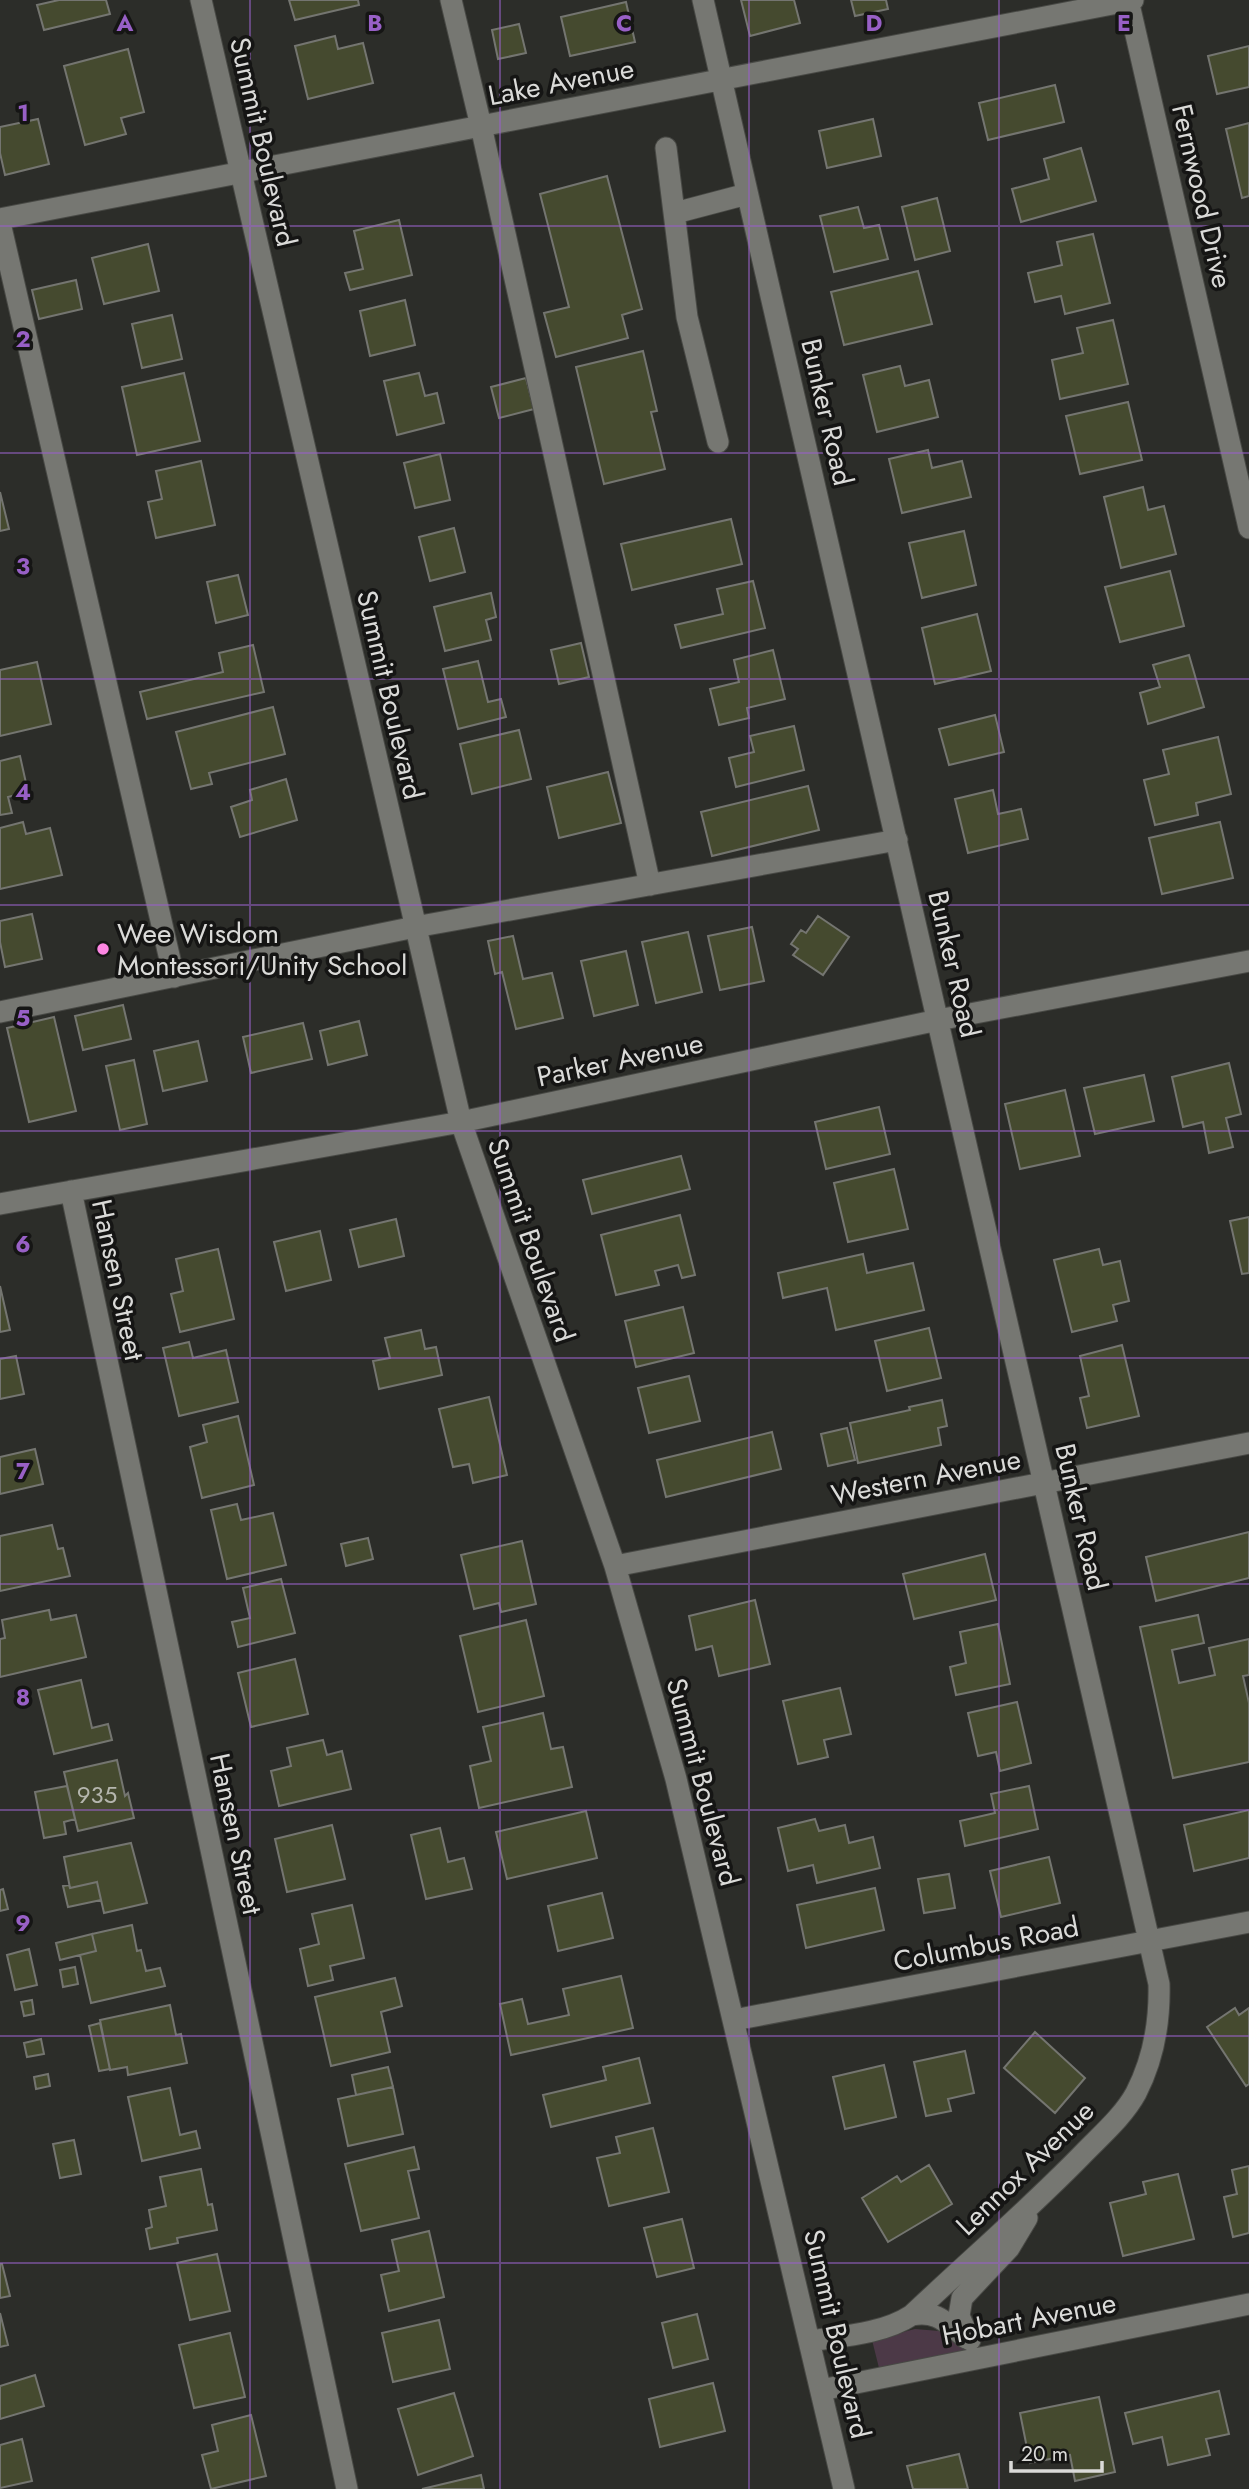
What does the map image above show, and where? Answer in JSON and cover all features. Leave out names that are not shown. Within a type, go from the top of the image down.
[{"type":"street","name":"Summit Boulevard","points":[[201,0],[461,1122],[615,1566],[676,1779],[844,2489]]},
{"type":"street","points":[[451,0],[650,885]]},
{"type":"street","name":"Bunker Road","points":[[703,0],[1149,1941]]},
{"type":"street","name":"Lake Avenue","points":[[0,221],[1130,0]]},
{"type":"street","name":"Fernwood Drive","points":[[1130,0],[1249,528]]},
{"type":"street","points":[[666,148],[687,317],[718,442]]},
{"type":"street","points":[[674,214],[747,194]]},
{"type":"street","points":[[0,221],[174,977]]},
{"type":"street","points":[[0,1012],[415,927],[897,840]]},
{"type":"street","name":"Parker Avenue","points":[[2,1196],[71,1191],[461,1122],[939,1020],[1249,961]]},
{"type":"street","name":"Hansen Street","points":[[71,1191],[347,2489]]},
{"type":"street","name":"Western Avenue","points":[[615,1566],[1249,1443]]},
{"type":"street","name":"Columbus Road","points":[[734,2020],[1249,1922]]},
{"type":"street","name":"Lennox Avenue","points":[[809,2341],[862,2333],[912,2315],[1039,2198],[1123,2113],[1153,2052],[1160,2007],[1157,1973],[1149,1941]]},
{"type":"street","points":[[970,2340],[959,2316],[962,2298],[1009,2249],[1039,2198]]},
{"type":"street","name":"Hobart Avenue","points":[[821,2390],[1249,2304]]},
{"type":"street","points":[[912,2315],[931,2314],[940,2317],[970,2340],[1030,2347]]},
{"type":"shaded area","points":[[915,2329],[939,2331],[965,2349],[979,2351],[879,2368],[872,2340]]},
{"type":"building","points":[[59,0],[106,0],[110,14],[44,30],[37,5]]},
{"type":"building","points":[[289,0],[358,0],[359,5],[295,20]]},
{"type":"building","points":[[741,0],[794,0],[800,23],[750,36]]},
{"type":"building","points":[[851,0],[886,0],[888,9],[855,16]]},
{"type":"building","points":[[626,2],[635,42],[570,56],[561,17]]},
{"type":"building","points":[[519,24],[526,53],[498,59],[492,30]]},
{"type":"building","points":[[335,36],[338,49],[363,43],[373,83],[308,99],[295,46]]},
{"type":"building","points":[[1249,46],[1249,87],[1217,94],[1208,56]]},
{"type":"building","points":[[128,49],[144,112],[121,118],[126,134],[85,145],[64,66]]},
{"type":"building","points":[[1055,85],[1064,122],[988,140],[979,103]]},
{"type":"building","points":[[38,119],[49,164],[5,175],[0,153],[0,127]]},
{"type":"building","points":[[873,119],[881,156],[827,168],[819,131]]},
{"type":"building","points":[[1249,123],[1249,196],[1242,198],[1226,129]]},
{"type":"building","points":[[1081,148],[1096,201],[1021,222],[1012,189],[1049,179],[1044,159]]},
{"type":"building","points":[[607,176],[642,309],[622,315],[628,338],[556,357],[544,313],[569,307],[540,194]]},
{"type":"building","points":[[937,198],[950,251],[915,260],[902,207]]},
{"type":"building","points":[[858,207],[864,228],[879,225],[888,259],[834,272],[820,216]]},
{"type":"building","points":[[399,220],[412,275],[350,290],[345,273],[363,269],[354,231]]},
{"type":"building","points":[[1093,234],[1110,303],[1065,314],[1061,296],[1035,302],[1028,273],[1062,265],[1057,242]]},
{"type":"building","points":[[148,244],[159,291],[104,304],[92,258]]},
{"type":"building","points":[[918,271],[932,324],[844,345],[831,292]]},
{"type":"building","points":[[76,280],[82,309],[39,319],[32,290]]},
{"type":"building","points":[[405,300],[415,345],[370,356],[360,311]]},
{"type":"building","points":[[172,315],[182,359],[142,368],[132,324]]},
{"type":"building","points":[[1113,320],[1128,384],[1060,399],[1052,360],[1083,353],[1077,328]]},
{"type":"building","points":[[643,351],[657,411],[651,412],[665,469],[604,484],[576,367]]},
{"type":"building","points":[[900,366],[905,386],[929,380],[938,417],[877,432],[863,375]]},
{"type":"building","points":[[184,373],[200,441],[137,455],[122,387]]},
{"type":"building","points":[[419,373],[425,396],[437,393],[444,423],[397,435],[384,381]]},
{"type":"building","points":[[526,378],[534,409],[499,418],[491,387]]},
{"type":"building","points":[[1128,402],[1142,460],[1080,474],[1066,416]]},
{"type":"building","points":[[928,450],[932,468],[962,461],[971,497],[902,513],[889,459]]},
{"type":"building","points":[[440,454],[450,500],[415,508],[404,463]]},
{"type":"building","points":[[201,461],[215,525],[156,538],[148,502],[162,499],[156,471]]},
{"type":"building","points":[[1143,487],[1148,510],[1164,506],[1176,554],[1121,568],[1104,497]]},
{"type":"building","points":[[0,492],[9,529],[0,531]]},
{"type":"building","points":[[731,519],[742,564],[632,590],[621,544]]},
{"type":"building","points":[[454,528],[465,572],[430,581],[419,537]]},
{"type":"building","points":[[964,531],[976,585],[922,598],[909,543]]},
{"type":"building","points":[[1170,571],[1184,626],[1120,642],[1105,587]]},
{"type":"building","points":[[238,575],[248,615],[216,623],[207,582]]},
{"type":"building","points":[[753,581],[765,628],[681,648],[675,625],[723,614],[717,589]]},
{"type":"building","points":[[491,593],[496,617],[486,620],[491,640],[445,651],[434,607]]},
{"type":"building","points":[[977,614],[991,671],[935,684],[922,628]]},
{"type":"building","points":[[581,643],[589,677],[559,684],[551,650]]},
{"type":"building","points":[[253,645],[264,692],[147,719],[140,692],[223,672],[219,653]]},
{"type":"building","points":[[773,650],[785,699],[747,708],[749,718],[719,725],[710,689],[739,682],[734,660]]},
{"type":"building","points":[[1189,655],[1204,707],[1148,724],[1140,693],[1160,687],[1153,665]]},
{"type":"building","points":[[478,661],[488,702],[501,699],[506,717],[458,729],[443,669]]},
{"type":"building","points":[[37,662],[51,724],[0,736],[0,670]]},
{"type":"building","points":[[273,707],[285,754],[209,773],[212,784],[191,789],[176,732]]},
{"type":"building","points":[[995,715],[1004,752],[949,765],[939,729]]},
{"type":"building","points":[[794,726],[804,770],[736,787],[729,758],[754,752],[750,736]]},
{"type":"building","points":[[519,730],[531,779],[472,794],[460,744]]},
{"type":"building","points":[[1218,737],[1231,794],[1196,803],[1198,815],[1155,825],[1144,780],[1169,774],[1163,750]]},
{"type":"building","points":[[20,756],[28,792],[8,797],[12,813],[0,815],[0,761]]},
{"type":"building","points":[[608,772],[621,823],[559,838],[547,787]]},
{"type":"building","points":[[286,779],[297,820],[240,837],[231,807],[252,800],[250,790]]},
{"type":"building","points":[[808,786],[819,830],[712,856],[701,812]]},
{"type":"building","points":[[993,790],[998,814],[1021,809],[1028,839],[968,853],[955,799]]},
{"type":"building","points":[[23,822],[26,834],[50,828],[62,875],[0,889],[0,828]]},
{"type":"building","points":[[1220,822],[1233,878],[1162,894],[1149,838]]},
{"type":"building","points":[[32,914],[42,959],[5,967],[0,942],[0,921]]},
{"type":"building","points":[[818,916],[849,937],[823,975],[793,955],[798,949],[791,944],[801,930],[806,933]]},
{"type":"building","points":[[752,927],[764,981],[720,990],[708,936]]},
{"type":"building","points":[[688,932],[702,992],[656,1003],[642,942]]},
{"type":"building","points":[[513,936],[523,979],[552,973],[563,1018],[516,1029],[502,972],[495,974],[488,941]]},
{"type":"building","points":[[626,951],[638,1005],[594,1016],[581,961]]},
{"type":"building","points":[[123,1005],[131,1039],[83,1050],[75,1016]]},
{"type":"building","points":[[54,1017],[76,1111],[29,1122],[7,1028]]},
{"type":"building","points":[[359,1021],[367,1055],[328,1065],[320,1031]]},
{"type":"building","points":[[303,1023],[312,1059],[251,1073],[243,1037]]},
{"type":"building","points":[[198,1041],[207,1081],[163,1091],[154,1051]]},
{"type":"building","points":[[134,1060],[147,1124],[120,1130],[106,1066]]},
{"type":"building","points":[[1229,1063],[1241,1114],[1226,1118],[1233,1147],[1209,1153],[1203,1122],[1183,1127],[1172,1077]]},
{"type":"building","points":[[1144,1075],[1154,1121],[1095,1134],[1084,1088]]},
{"type":"building","points":[[1065,1090],[1080,1156],[1020,1169],[1005,1104]]},
{"type":"building","points":[[879,1107],[890,1154],[826,1169],[815,1122]]},
{"type":"building","points":[[681,1156],[690,1189],[592,1214],[583,1180]]},
{"type":"building","points":[[894,1169],[908,1229],[848,1242],[834,1183]]},
{"type":"building","points":[[680,1215],[695,1275],[682,1278],[678,1265],[655,1271],[659,1285],[616,1295],[601,1235]]},
{"type":"building","points":[[1249,1217],[1249,1273],[1242,1274],[1230,1221]]},
{"type":"building","points":[[396,1219],[404,1256],[359,1267],[350,1230]]},
{"type":"building","points":[[320,1231],[331,1280],[286,1291],[274,1242]]},
{"type":"building","points":[[218,1249],[234,1319],[180,1332],[171,1294],[183,1291],[176,1259]]},
{"type":"building","points":[[1099,1249],[1103,1265],[1120,1261],[1129,1301],[1113,1305],[1117,1321],[1072,1332],[1054,1260]]},
{"type":"building","points":[[863,1254],[867,1273],[913,1263],[924,1310],[836,1330],[827,1288],[783,1298],[778,1273]]},
{"type":"building","points":[[0,1286],[10,1330],[0,1332]]},
{"type":"building","points":[[683,1307],[694,1353],[636,1367],[625,1321]]},
{"type":"building","points":[[929,1328],[941,1378],[887,1391],[875,1341]]},
{"type":"building","points":[[421,1330],[425,1349],[436,1347],[442,1375],[379,1389],[373,1361],[390,1358],[385,1338]]},
{"type":"building","points":[[189,1342],[193,1358],[226,1350],[238,1402],[179,1416],[163,1348]]},
{"type":"building","points":[[1122,1345],[1139,1416],[1087,1428],[1080,1398],[1089,1396],[1080,1356]]},
{"type":"building","points":[[16,1356],[24,1394],[0,1399],[0,1359]]},
{"type":"building","points":[[689,1376],[700,1421],[649,1433],[638,1388]]},
{"type":"building","points":[[489,1397],[507,1475],[473,1483],[469,1464],[453,1467],[439,1409]]},
{"type":"building","points":[[942,1400],[947,1426],[938,1428],[941,1445],[858,1463],[850,1423]]},
{"type":"building","points":[[238,1416],[254,1485],[202,1498],[190,1447],[207,1442],[203,1425]]},
{"type":"building","points":[[847,1428],[855,1460],[828,1466],[821,1434]]},
{"type":"building","points":[[772,1432],[781,1469],[666,1497],[657,1460]]},
{"type":"building","points":[[35,1449],[43,1484],[0,1494],[0,1457]]},
{"type":"building","points":[[237,1504],[241,1520],[273,1513],[286,1565],[227,1579],[211,1510]]},
{"type":"building","points":[[52,1525],[58,1549],[63,1548],[70,1576],[0,1591],[0,1536]]},
{"type":"building","points":[[1249,1532],[1249,1578],[1156,1601],[1146,1557]]},
{"type":"building","points":[[368,1538],[373,1559],[346,1566],[341,1544]]},
{"type":"building","points":[[522,1541],[536,1604],[501,1612],[499,1603],[474,1609],[461,1555]]},
{"type":"building","points":[[985,1554],[996,1600],[914,1619],[903,1574]]},
{"type":"building","points":[[281,1579],[295,1633],[238,1647],[232,1622],[250,1618],[243,1588]]},
{"type":"building","points":[[755,1600],[770,1664],[719,1676],[712,1646],[696,1650],[689,1616]]},
{"type":"building","points":[[49,1610],[51,1620],[76,1615],[86,1657],[0,1677],[0,1639],[5,1638],[2,1620]]},
{"type":"building","points":[[1198,1615],[1204,1643],[1172,1650],[1179,1683],[1215,1675],[1209,1648],[1249,1639],[1249,1675],[1243,1676],[1249,1703],[1249,1762],[1173,1778],[1140,1627]]},
{"type":"building","points":[[526,1620],[544,1696],[478,1712],[460,1636]]},
{"type":"building","points":[[998,1624],[1010,1684],[956,1695],[950,1667],[966,1663],[960,1632]]},
{"type":"building","points":[[295,1659],[308,1714],[251,1727],[238,1673]]},
{"type":"building","points":[[81,1680],[92,1728],[108,1724],[112,1740],[54,1754],[38,1690]]},
{"type":"building","points":[[840,1688],[851,1734],[824,1740],[828,1757],[798,1764],[783,1701]]},
{"type":"building","points":[[1017,1702],[1031,1763],[1000,1771],[996,1752],[978,1756],[968,1713]]},
{"type":"building","points":[[543,1713],[551,1749],[563,1747],[572,1787],[479,1808],[470,1766],[491,1761],[483,1727]]},
{"type":"building","points":[[323,1740],[327,1755],[342,1751],[351,1789],[279,1806],[271,1771],[291,1766],[287,1748]]},
{"type":"building","points":[[117,1760],[125,1796],[128,1793],[134,1818],[78,1831],[64,1772]]},
{"type":"building","points":[[67,1786],[75,1819],[64,1822],[66,1834],[44,1838],[35,1792]]},
{"type":"building","points":[[1029,1786],[1038,1829],[965,1846],[960,1821],[995,1813],[991,1794]]},
{"type":"building","points":[[1249,1810],[1249,1858],[1194,1871],[1184,1825]]},
{"type":"building","points":[[586,1811],[597,1858],[507,1879],[496,1832]]},
{"type":"building","points":[[815,1819],[819,1831],[845,1825],[849,1843],[873,1837],[880,1868],[817,1883],[813,1865],[788,1871],[778,1828]]},
{"type":"building","points":[[332,1825],[345,1879],[287,1892],[275,1839]]},
{"type":"building","points":[[440,1828],[448,1862],[464,1858],[472,1889],[426,1899],[411,1835]]},
{"type":"building","points":[[131,1843],[147,1903],[104,1913],[97,1882],[70,1888],[64,1857]]},
{"type":"building","points":[[1049,1857],[1060,1903],[1001,1917],[990,1871]]},
{"type":"building","points":[[949,1874],[955,1908],[924,1913],[918,1879]]},
{"type":"building","points":[[97,1882],[101,1900],[68,1907],[63,1886],[69,1885],[70,1888]]},
{"type":"building","points":[[875,1888],[884,1930],[806,1948],[797,1905]]},
{"type":"building","points":[[3,1889],[8,1909],[0,1911],[0,1890]]},
{"type":"building","points":[[602,1893],[613,1938],[558,1951],[548,1906]]},
{"type":"building","points":[[352,1905],[364,1958],[330,1966],[333,1980],[308,1986],[300,1949],[319,1944],[312,1914]]},
{"type":"building","points":[[132,1925],[137,1951],[141,1950],[146,1971],[160,1968],[165,1986],[91,2003],[80,1955],[96,1951],[92,1934]]},
{"type":"building","points":[[92,1934],[96,1951],[60,1960],[56,1943]]},
{"type":"building","points":[[29,1949],[37,1985],[15,1990],[7,1955]]},
{"type":"building","points":[[75,1967],[78,1984],[63,1987],[60,1970]]},
{"type":"building","points":[[621,1976],[633,2028],[511,2055],[500,2004],[522,1999],[528,2024],[569,2015],[563,1989]]},
{"type":"building","points":[[395,1978],[402,2006],[381,2012],[390,2052],[331,2066],[315,1997]]},
{"type":"building","points":[[32,2000],[34,2014],[24,2016],[21,2002]]},
{"type":"building","points":[[170,2005],[176,2035],[181,2034],[187,2063],[128,2075],[127,2067],[110,2070],[100,2020]]},
{"type":"building","points":[[1235,2008],[1239,2015],[1249,2008],[1249,2084],[1246,2086],[1207,2027]]},
{"type":"building","points":[[100,2023],[110,2069],[99,2071],[89,2026]]},
{"type":"building","points":[[1035,2032],[1085,2078],[1055,2113],[1004,2068]]},
{"type":"building","points":[[41,2039],[44,2054],[27,2057],[24,2043]]},
{"type":"building","points":[[965,2051],[974,2093],[948,2099],[951,2111],[926,2116],[914,2062]]},
{"type":"building","points":[[639,2058],[650,2103],[551,2127],[543,2095],[606,2080],[603,2067]]},
{"type":"building","points":[[884,2065],[896,2117],[845,2129],[833,2077]]},
{"type":"building","points":[[388,2067],[393,2087],[356,2095],[352,2075]]},
{"type":"building","points":[[48,2074],[50,2086],[36,2089],[34,2077]]},
{"type":"building","points":[[393,2087],[403,2134],[348,2146],[338,2099]]},
{"type":"building","points":[[170,2088],[180,2135],[196,2131],[200,2148],[142,2161],[128,2097]]},
{"type":"building","points":[[653,2128],[669,2192],[609,2206],[597,2158],[620,2153],[616,2137]]},
{"type":"building","points":[[74,2140],[81,2174],[60,2178],[53,2144]]},
{"type":"building","points":[[414,2147],[419,2169],[408,2171],[419,2218],[361,2231],[345,2164]]},
{"type":"building","points":[[929,2165],[952,2204],[888,2242],[862,2198],[897,2176],[901,2182]]},
{"type":"building","points":[[1249,2166],[1249,2233],[1233,2237],[1224,2197],[1237,2194],[1232,2170]]},
{"type":"building","points":[[201,2169],[208,2205],[212,2204],[217,2230],[177,2238],[178,2243],[150,2249],[146,2229],[152,2227],[149,2210],[166,2206],[160,2177]]},
{"type":"building","points":[[1178,2174],[1194,2239],[1123,2256],[1110,2203],[1146,2194],[1143,2182]]},
{"type":"building","points":[[682,2219],[694,2268],[657,2277],[644,2228]]},
{"type":"building","points":[[429,2231],[444,2297],[389,2311],[381,2275],[399,2271],[392,2240]]},
{"type":"building","points":[[217,2254],[230,2311],[190,2320],[177,2263]]},
{"type":"building","points":[[0,2264],[10,2296],[0,2298]]},
{"type":"building","points":[[0,2313],[8,2345],[0,2347]]},
{"type":"building","points":[[697,2314],[708,2359],[673,2368],[662,2323]]},
{"type":"building","points":[[439,2320],[450,2369],[393,2382],[382,2333]]},
{"type":"building","points":[[230,2333],[245,2397],[194,2408],[179,2345]]},
{"type":"building","points":[[35,2375],[44,2406],[0,2419],[0,2386]]},
{"type":"building","points":[[713,2383],[725,2431],[660,2447],[649,2399]]},
{"type":"building","points":[[1219,2391],[1229,2434],[1206,2439],[1210,2455],[1168,2465],[1162,2437],[1133,2444],[1125,2413]]},
{"type":"building","points":[[454,2393],[473,2456],[418,2475],[398,2409]]},
{"type":"building","points":[[1099,2397],[1115,2472],[1075,2481],[1070,2455],[1030,2463],[1020,2413]]},
{"type":"building","points":[[251,2415],[266,2476],[211,2489],[202,2455],[218,2451],[212,2425]]},
{"type":"building","points":[[22,2439],[32,2481],[0,2488],[0,2445]]},
{"type":"building","points":[[959,2454],[968,2489],[913,2489],[907,2466]]},
{"type":"building","points":[[481,2475],[484,2489],[422,2489]]},
{"type":"place","name":"Wee Wisdom Montessori/Unity School","points":[[103,949]]}]
